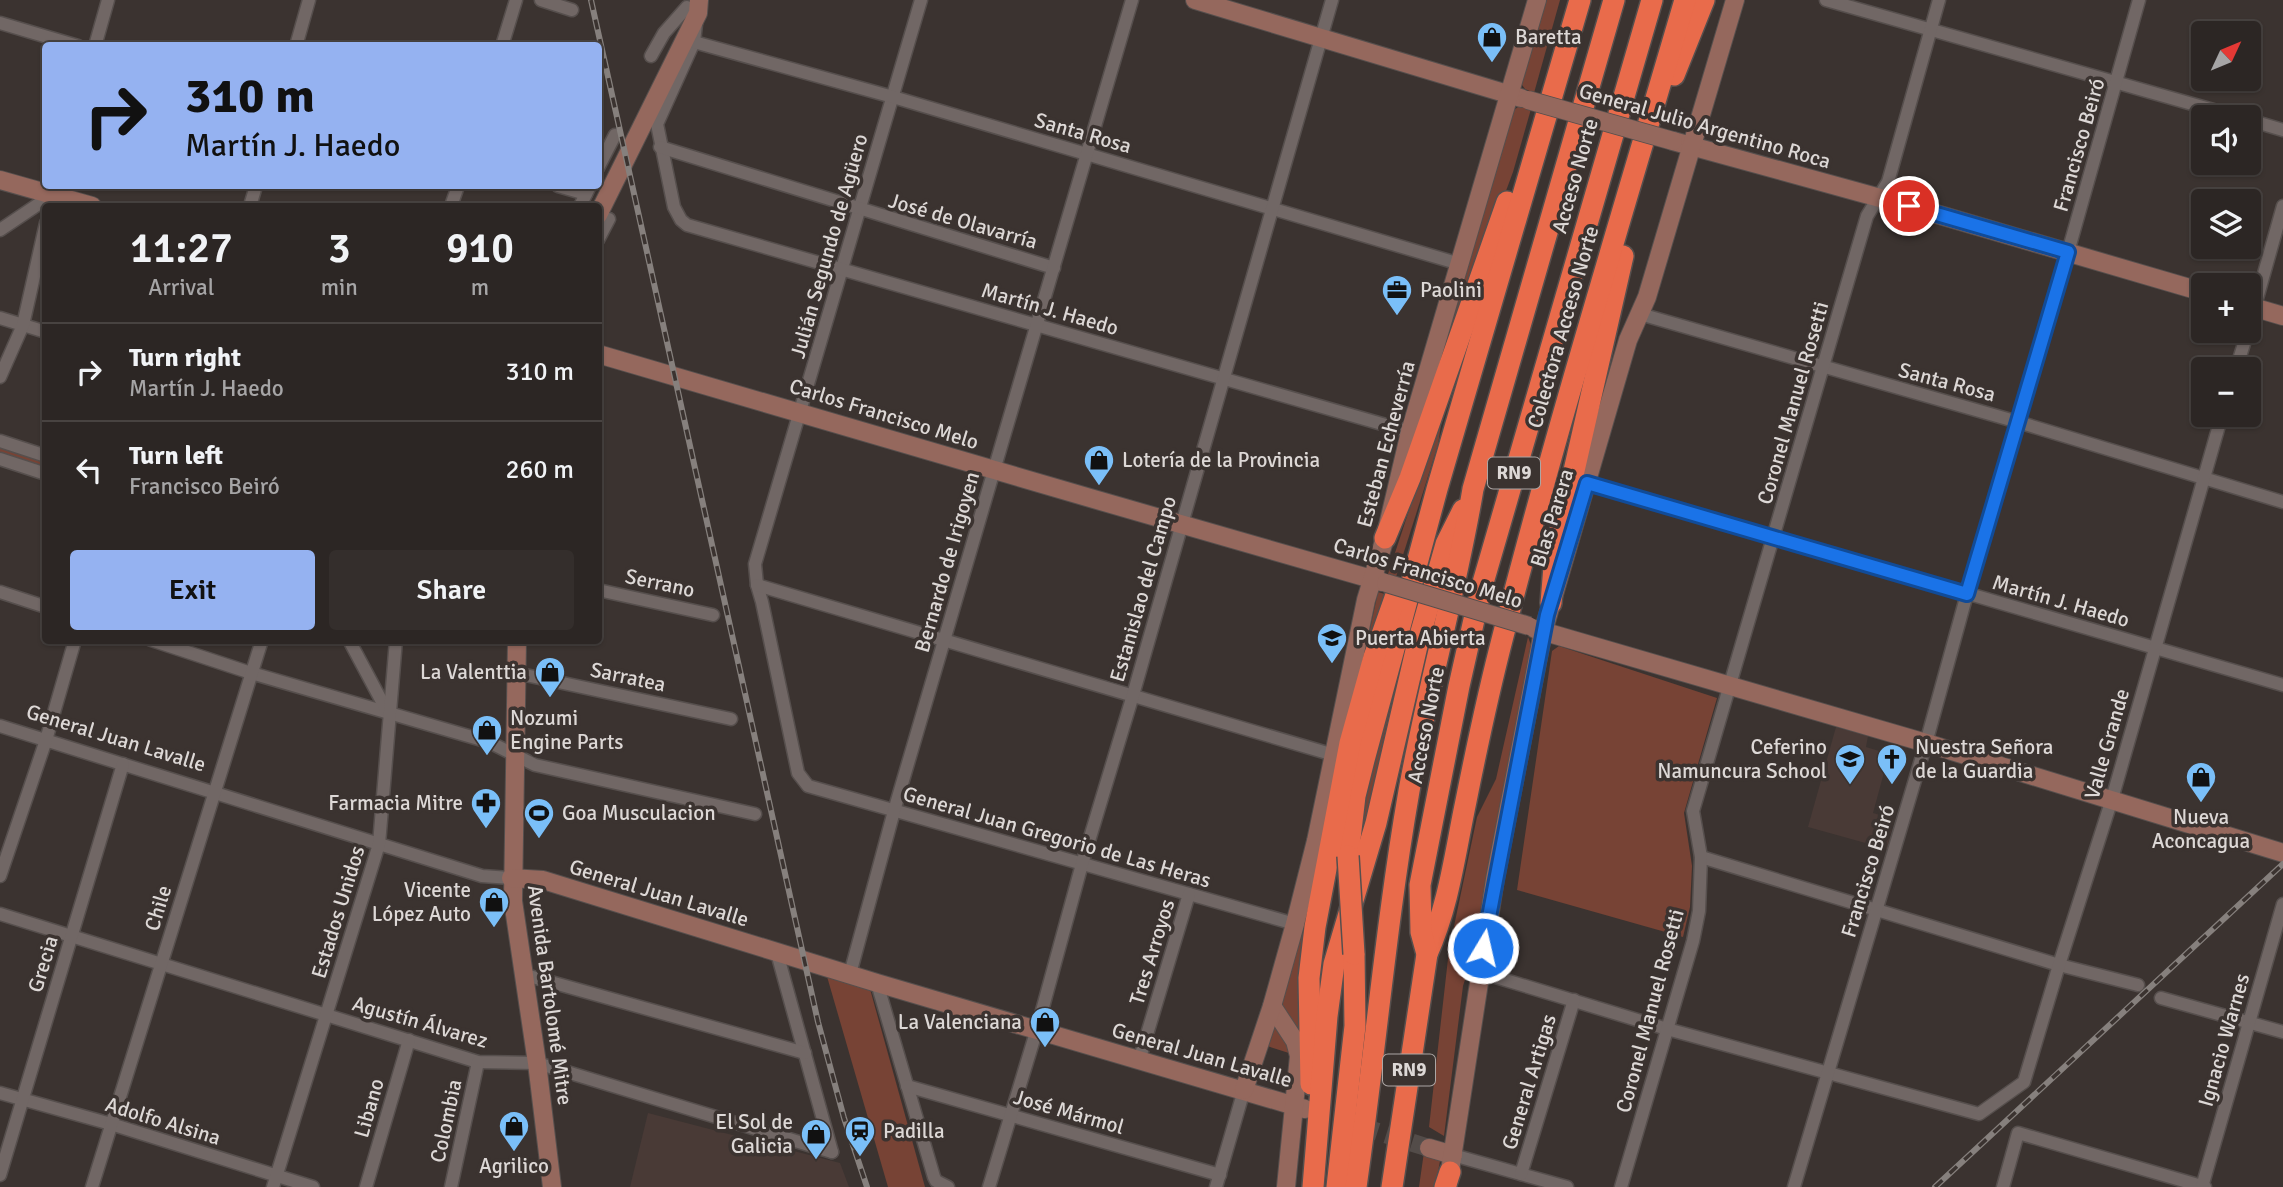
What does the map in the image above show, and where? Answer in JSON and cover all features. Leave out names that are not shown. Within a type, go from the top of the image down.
[{"type":"highway","points":[[1337,1187],[1355,1026],[1348,856],[1355,796],[1570,0]]},
{"type":"highway","points":[[1385,538],[1410,478],[1580,0]]},
{"type":"highway","name":"Acceso Norte","points":[[1356,1187],[1387,931],[1403,832],[1424,715],[1463,550],[1473,489],[1614,0]]},
{"type":"highway","name":"Acceso Norte","points":[[1392,1187],[1427,954],[1421,932],[1420,885],[1480,593],[1652,0]]},
{"type":"highway","name":"Colectora Acceso Norte","points":[[1427,954],[1449,892],[1466,800],[1498,658],[1537,503],[1685,0]]},
{"type":"highway","points":[[1648,123],[1679,65],[1704,0]]},
{"type":"highway","points":[[1550,603],[1555,554],[1630,225],[1638,159]]},
{"type":"highway","points":[[1316,1142],[1309,1062],[1309,978],[1315,927],[1350,743],[1374,657],[1408,558],[1437,489]]},
{"type":"highway","points":[[1313,1187],[1334,964],[1376,823],[1417,646],[1446,544],[1473,489]]},
{"type":"street","points":[[96,42],[108,0]]},
{"type":"street","points":[[297,42],[309,0]]},
{"type":"street","points":[[503,42],[516,0]]},
{"type":"street","points":[[541,0],[572,10]]},
{"type":"street","name":"Julián Segundo de Agüero","points":[[808,786],[797,773],[757,585],[755,564],[921,0]]},
{"type":"street","name":"Bernardo de Irigoyen","points":[[850,974],[894,811],[1132,0]]},
{"type":"street","name":"General Julio Argentino Roca","points":[[1195,0],[1510,95],[1543,99],[1673,141],[2191,288]]},
{"type":"street","name":"Estanislao del Campo","points":[[989,1187],[1037,1029],[1082,864],[1332,0]]},
{"type":"street","name":"Esteban Echeverría","points":[[1218,1181],[1296,924],[1366,600],[1379,581],[1385,538],[1410,432],[1537,0]]},
{"type":"street","name":"Blas Parera","points":[[1449,1175],[1479,972],[1536,629],[1550,603],[1628,340],[1647,298],[1694,147],[1735,0]]},
{"type":"street","points":[[1826,0],[2197,105]]},
{"type":"street","name":"Coronel Manuel Rosetti","points":[[1621,1187],[1699,911],[1701,857],[1693,811],[1867,216],[1888,182],[1939,0]]},
{"type":"street","name":"Francisco Beiró","points":[[1794,1187],[1926,743],[1967,594],[2118,82],[2139,0]]},
{"type":"street","points":[[660,147],[657,131],[659,115],[694,42],[694,5]]},
{"type":"street","points":[[651,56],[664,33],[694,5]]},
{"type":"street","points":[[602,170],[694,5]]},
{"type":"street","points":[[604,217],[694,5]]},
{"type":"street","points":[[0,23],[64,42]]},
{"type":"street","name":"Santa Rosa","points":[[694,42],[892,97],[1460,264]]},
{"type":"street","points":[[2261,124],[2283,130]]},
{"type":"street","points":[[602,160],[614,135]]},
{"type":"street","name":"José de Olavarría","points":[[660,147],[1054,268]]},
{"type":"street","name":"Martín J. Haedo","points":[[660,147],[674,207],[681,220],[695,228],[1410,432]]},
{"type":"street","points":[[0,180],[80,203]]},
{"type":"street","points":[[568,189],[588,195]]},
{"type":"street","points":[[0,230],[52,196]]},
{"type":"street","points":[[2261,278],[2283,206]]},
{"type":"street","points":[[0,377],[23,325],[42,241]]},
{"type":"street","points":[[2261,310],[2283,316]]},
{"type":"street","name":"Santa Rosa","points":[[1640,314],[2018,422],[2283,502]]},
{"type":"street","points":[[0,318],[42,331]]},
{"type":"street","name":"Carlos Francisco Melo","points":[[602,355],[1379,581],[2280,848]]},
{"type":"street","name":"Valle Grande","points":[[1829,1074],[1979,1114],[2024,1082],[2112,799],[2218,427]]},
{"type":"street","points":[[0,441],[42,455]]},
{"type":"street","points":[[0,459],[42,473]]},
{"type":"street","name":"Martín J. Haedo","points":[[1587,483],[2283,685]]},
{"type":"street","points":[[757,585],[1334,755]]},
{"type":"street","name":"Serrano","points":[[602,591],[713,615]]},
{"type":"street","points":[[0,592],[42,606]]},
{"type":"street","points":[[0,876],[46,740],[74,644]]},
{"type":"street","points":[[163,644],[251,673],[489,743],[535,765],[755,814]]},
{"type":"street","name":"Chile","points":[[92,1187],[261,644]]},
{"type":"street","points":[[351,644],[388,714]]},
{"type":"street","name":"Estados Unidos","points":[[274,1181],[379,844],[396,644]]},
{"type":"street","name":"Avenida Bartolomé Mitre","points":[[517,644],[512,878],[522,974],[537,1062],[552,1187]]},
{"type":"street","name":"Sarratea","points":[[516,673],[731,719]]},
{"type":"street","name":"General Juan Lavalle","points":[[0,726],[482,876],[543,880],[877,983],[1300,1107]]},
{"type":"street","name":"Grecia","points":[[0,1175],[123,764]]},
{"type":"street","name":"General Juan Gregorio de Las Heras","points":[[808,786],[1296,924]]},
{"type":"street","points":[[1701,857],[2059,965],[2138,985]]},
{"type":"street","name":"Tres Arroyos","points":[[1139,1061],[1189,894]]},
{"type":"street","name":"Ignacio Warnes","points":[[2203,1187],[2283,904]]},
{"type":"street","name":"Agustín Álvarez","points":[[0,914],[478,1062],[537,1062],[832,1152],[805,1053]]},
{"type":"street","points":[[777,953],[805,1053]]},
{"type":"street","points":[[1479,972],[1667,1029],[1829,1074]]},
{"type":"street","points":[[522,974],[805,1053]]},
{"type":"street","points":[[877,983],[936,1181],[948,1187]]},
{"type":"street","points":[[2161,998],[2283,1031]]},
{"type":"street","name":"General Artigas","points":[[1521,1174],[1574,1000]]},
{"type":"street","points":[[1272,1006],[1298,1048],[1300,1107],[1286,1187]]},
{"type":"street","name":"Libano","points":[[366,1187],[409,1040]]},
{"type":"street","name":"Colombia","points":[[451,1187],[478,1062]]},
{"type":"street","name":"José Mármol","points":[[907,1086],[1011,1115],[1218,1181]]},
{"type":"street","name":"Adolfo Alsina","points":[[0,1093],[111,1124],[274,1181],[313,1187]]},
{"type":"street","points":[[2003,1187],[2018,1133],[2203,1187]]},
{"type":"street","points":[[1429,1147],[1449,1175],[1521,1174],[1567,1187]]},
{"type":"shaded area","points":[[1541,0],[1560,0],[1534,93],[1525,89],[1520,82]]},
{"type":"shaded area","points":[[1521,105],[1531,109],[1513,172],[1436,380],[1431,378],[1511,112]]},
{"type":"shaded area","points":[[1442,418],[1438,445],[1396,577],[1388,574]]},
{"type":"shaded area","points":[[0,441],[42,455],[42,473],[0,459]]},
{"type":"shaded area","points":[[1378,592],[1391,596],[1346,739]]},
{"type":"shaded area","points":[[1528,637],[1531,645],[1487,911],[1463,986],[1444,1136],[1429,1127],[1449,950],[1477,817],[1496,779]]},
{"type":"shaded area","points":[[1559,646],[1717,698],[1684,813],[1692,866],[1690,907],[1683,937],[1517,890],[1552,651]]},
{"type":"shaded area","points":[[1400,664],[1368,810],[1356,853],[1362,794]]},
{"type":"shaded area","name":"Ceferino Namuncura School","points":[[1836,727],[1868,736],[1866,747],[1889,754],[1873,813],[1894,819],[1887,849],[1808,827]]},
{"type":"shaded area","points":[[1322,837],[1302,1051],[1304,1097],[1299,1095],[1301,1057],[1277,1001]]},
{"type":"shaded area","points":[[826,973],[870,989],[925,1187],[888,1187]]},
{"type":"shaded area","points":[[1272,1019],[1290,1040],[1292,1054],[1264,1045]]},
{"type":"shaded area","points":[[648,1113],[840,1163],[849,1187],[630,1187]]},
{"type":"shaded area","points":[[1424,1152],[1441,1156],[1435,1187],[1419,1187]]},
{"type":"tunnel","points":[[1309,1110],[1429,1148]]},
{"type":"railway","points":[[591,0],[600,42]]},
{"type":"railway","points":[[602,50],[818,1022],[844,1118],[867,1187]]},
{"type":"railway","points":[[1935,1187],[2283,864]]},
{"type":"place","name":"Baretta","points":[[1492,64]]},
{"type":"place","name":"Paolini","points":[[1397,317]]},
{"type":"place","name":"Lotería de la Provincia","points":[[1099,487]]},
{"type":"place","name":"Puerta Abierta","points":[[1332,665]]},
{"type":"place","name":"La Valenttia","points":[[550,699]]},
{"type":"place","name":"Nozumi Engine Parts","points":[[487,757]]},
{"type":"place","name":"Ceferino Namuncura School","points":[[1850,786]]},
{"type":"place","name":"Nuestra Señora de la Guardia","points":[[1892,786]]},
{"type":"place","name":"Nueva Aconcagua","points":[[2201,804]]},
{"type":"place","name":"Farmacia Mitre","points":[[486,830]]},
{"type":"place","name":"Goa Musculacion","points":[[539,840]]},
{"type":"place","name":"Vicente López Auto","points":[[494,929]]},
{"type":"place","name":"La Valenciana","points":[[1045,1049]]},
{"type":"place","name":"Agrilico","points":[[514,1153]]},
{"type":"place","name":"Padilla","points":[[860,1158]]},
{"type":"place","name":"El Sol de Galicia","points":[[816,1161]]},
{"type":"route","points":[[1483,948],[1543,632],[1587,483],[1967,594],[2068,252],[1909,206]]}]
